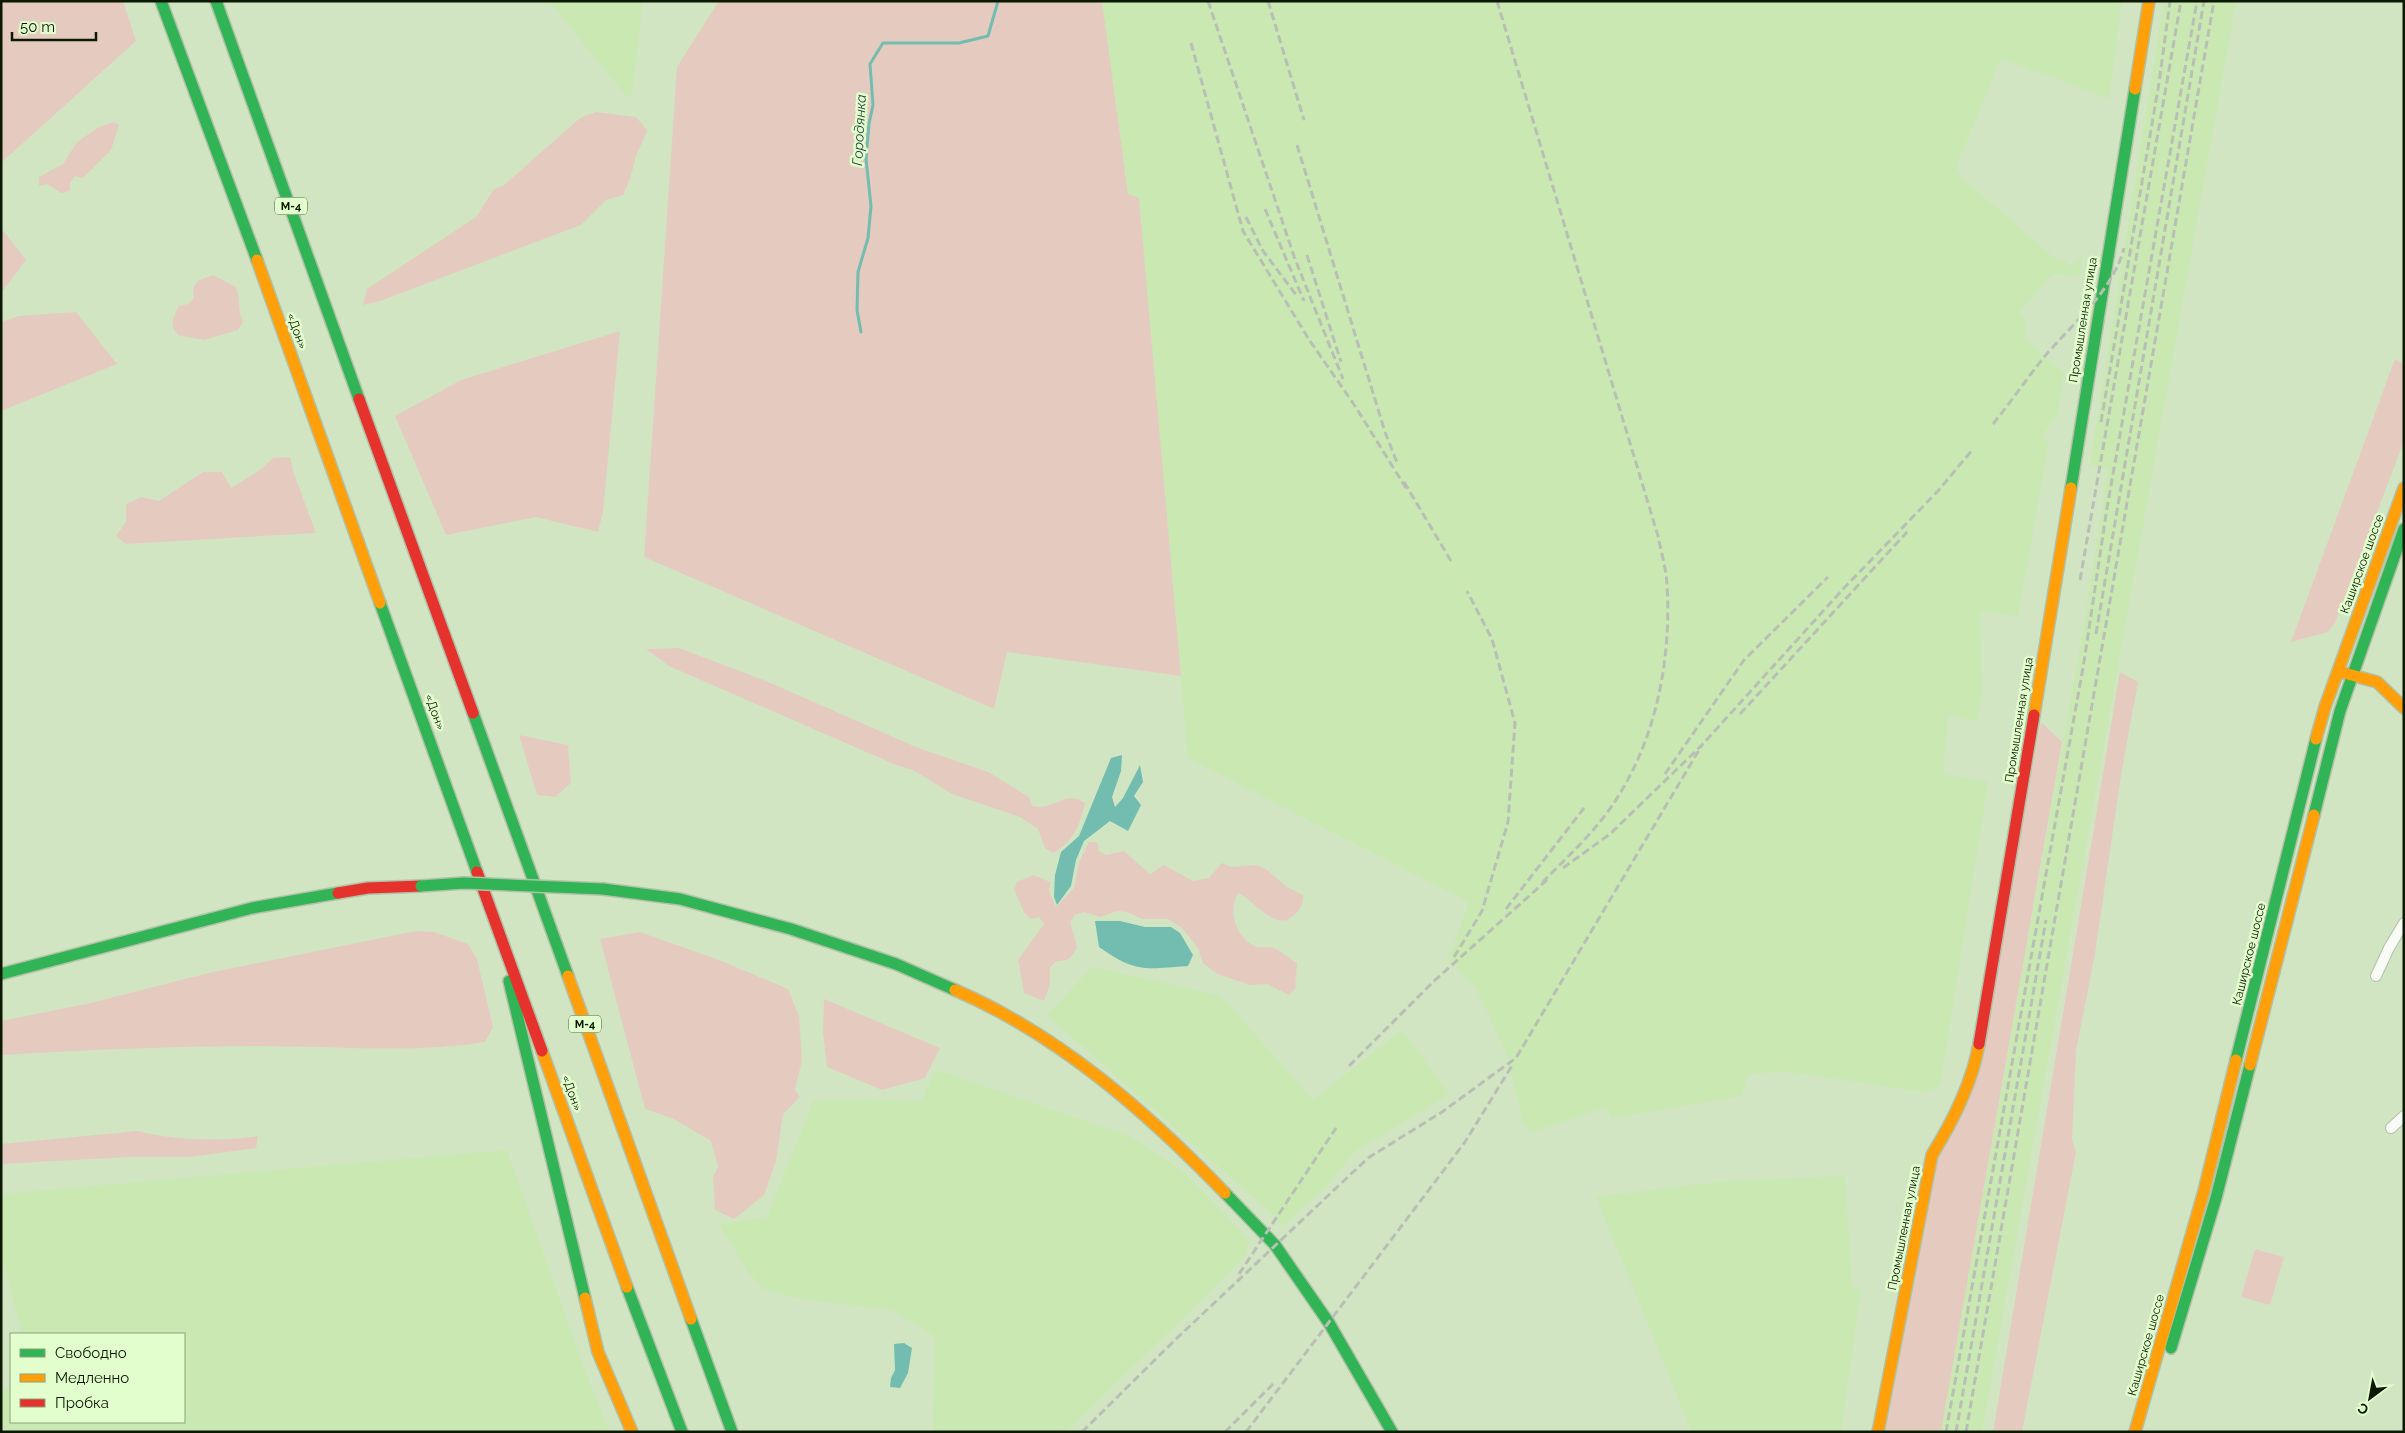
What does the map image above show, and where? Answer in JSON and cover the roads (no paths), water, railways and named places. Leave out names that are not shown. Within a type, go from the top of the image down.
[{"type":"main road","name":"«Дон»","points":[[161,1],[220,158],[644,1334],[682,1432]]},
{"type":"main road","name":"М-4","points":[[216,1],[732,1432]]},
{"type":"main road","name":"Промышленная улица","points":[[1878,1432],[1932,1156],[1956,1116],[1977,1056],[2048,635],[2148,1]]},
{"type":"main road","name":"Каширское шоссе","points":[[2135,1432],[2204,1191],[2303,787],[2325,707],[2404,488]]},
{"type":"main road","name":"Каширское шоссе","points":[[2146,1432],[2216,1198],[2308,829],[2352,675],[2404,529]]},
{"type":"main road","points":[[2337,672],[2377,682],[2404,708]]},
{"type":"main road","points":[[1,974],[252,908],[368,888],[464,883],[603,890],[680,898],[791,928],[896,964],[1004,1013],[1082,1064],[1177,1143],[1275,1246],[1329,1323],[1392,1432]]},
{"type":"main road","points":[[493,915],[598,1352],[632,1432]]},
{"type":"street","points":[[2376,976],[2389,948],[2404,923]]},
{"type":"street","points":[[2390,1128],[2404,1116]]},
{"type":"water","points":[[1122,755],[1121,771],[1112,797],[1115,807],[1123,798],[1140,765],[1143,782],[1134,796],[1141,805],[1128,831],[1110,821],[1084,841],[1076,860],[1071,886],[1057,905],[1054,897],[1055,875],[1061,852],[1079,836],[1111,758]]},
{"type":"water","points":[[1095,921],[1120,921],[1145,927],[1171,927],[1180,933],[1193,955],[1188,966],[1150,968],[1132,965],[1099,947]]},
{"type":"water","points":[[904,1343],[912,1348],[908,1373],[900,1388],[890,1387],[891,1378],[895,1370],[894,1344]]},
{"type":"waterway","name":"Городянка","points":[[861,332],[857,310],[858,272],[868,238],[871,206],[866,159],[869,124],[873,105],[870,64],[883,43],[959,43],[988,36],[998,1]]},
{"type":"railway","points":[[1208,1],[1295,259],[1343,379]]},
{"type":"railway","points":[[1268,1],[1304,120]]},
{"type":"railway","points":[[1497,1],[1658,536],[1667,584],[1668,615],[1662,679],[1646,740],[1618,797],[1579,846],[1542,883]]},
{"type":"railway","points":[[2101,422],[2159,83],[2170,1]]},
{"type":"railway","points":[[2080,580],[2181,1]]},
{"type":"railway","points":[[1946,1432],[2084,662],[2107,508],[2197,1]]},
{"type":"railway","points":[[2096,634],[2204,1]]},
{"type":"railway","points":[[1966,1432],[2214,1]]},
{"type":"railway","points":[[1191,43],[1243,231],[1308,338],[1355,406],[1406,488]]},
{"type":"railway","points":[[1297,145],[1385,432],[1398,465]]},
{"type":"railway","points":[[1265,209],[1304,301]]},
{"type":"railway","points":[[1246,217],[1263,251],[1297,296]]},
{"type":"railway","points":[[1993,424],[2045,356],[2102,292],[2119,264],[2124,248]]},
{"type":"railway","points":[[1307,255],[1341,362]]},
{"type":"railway","points":[[1563,868],[1610,834],[1702,745],[1844,588],[1938,491],[1973,449]]},
{"type":"railway","points":[[1404,482],[1451,561]]},
{"type":"railway","points":[[1740,714],[1907,532]]},
{"type":"railway","points":[[1665,774],[1744,660],[1828,577]]},
{"type":"railway","points":[[1454,957],[1482,911],[1508,822],[1515,723],[1492,639],[1467,591]]},
{"type":"railway","points":[[1082,1432],[1175,1340],[1368,1158],[1442,1112],[1516,1058],[1702,745]]},
{"type":"railway","points":[[1506,909],[1584,808]]},
{"type":"railway","points":[[1349,1066],[1433,982],[1547,880]]},
{"type":"railway","points":[[1956,1432],[2046,920]]},
{"type":"railway","points":[[1246,1432],[1465,1142],[1513,1064]]},
{"type":"railway","points":[[1239,1274],[1336,1128]]},
{"type":"railway","points":[[1225,1432],[1275,1382]]}]
